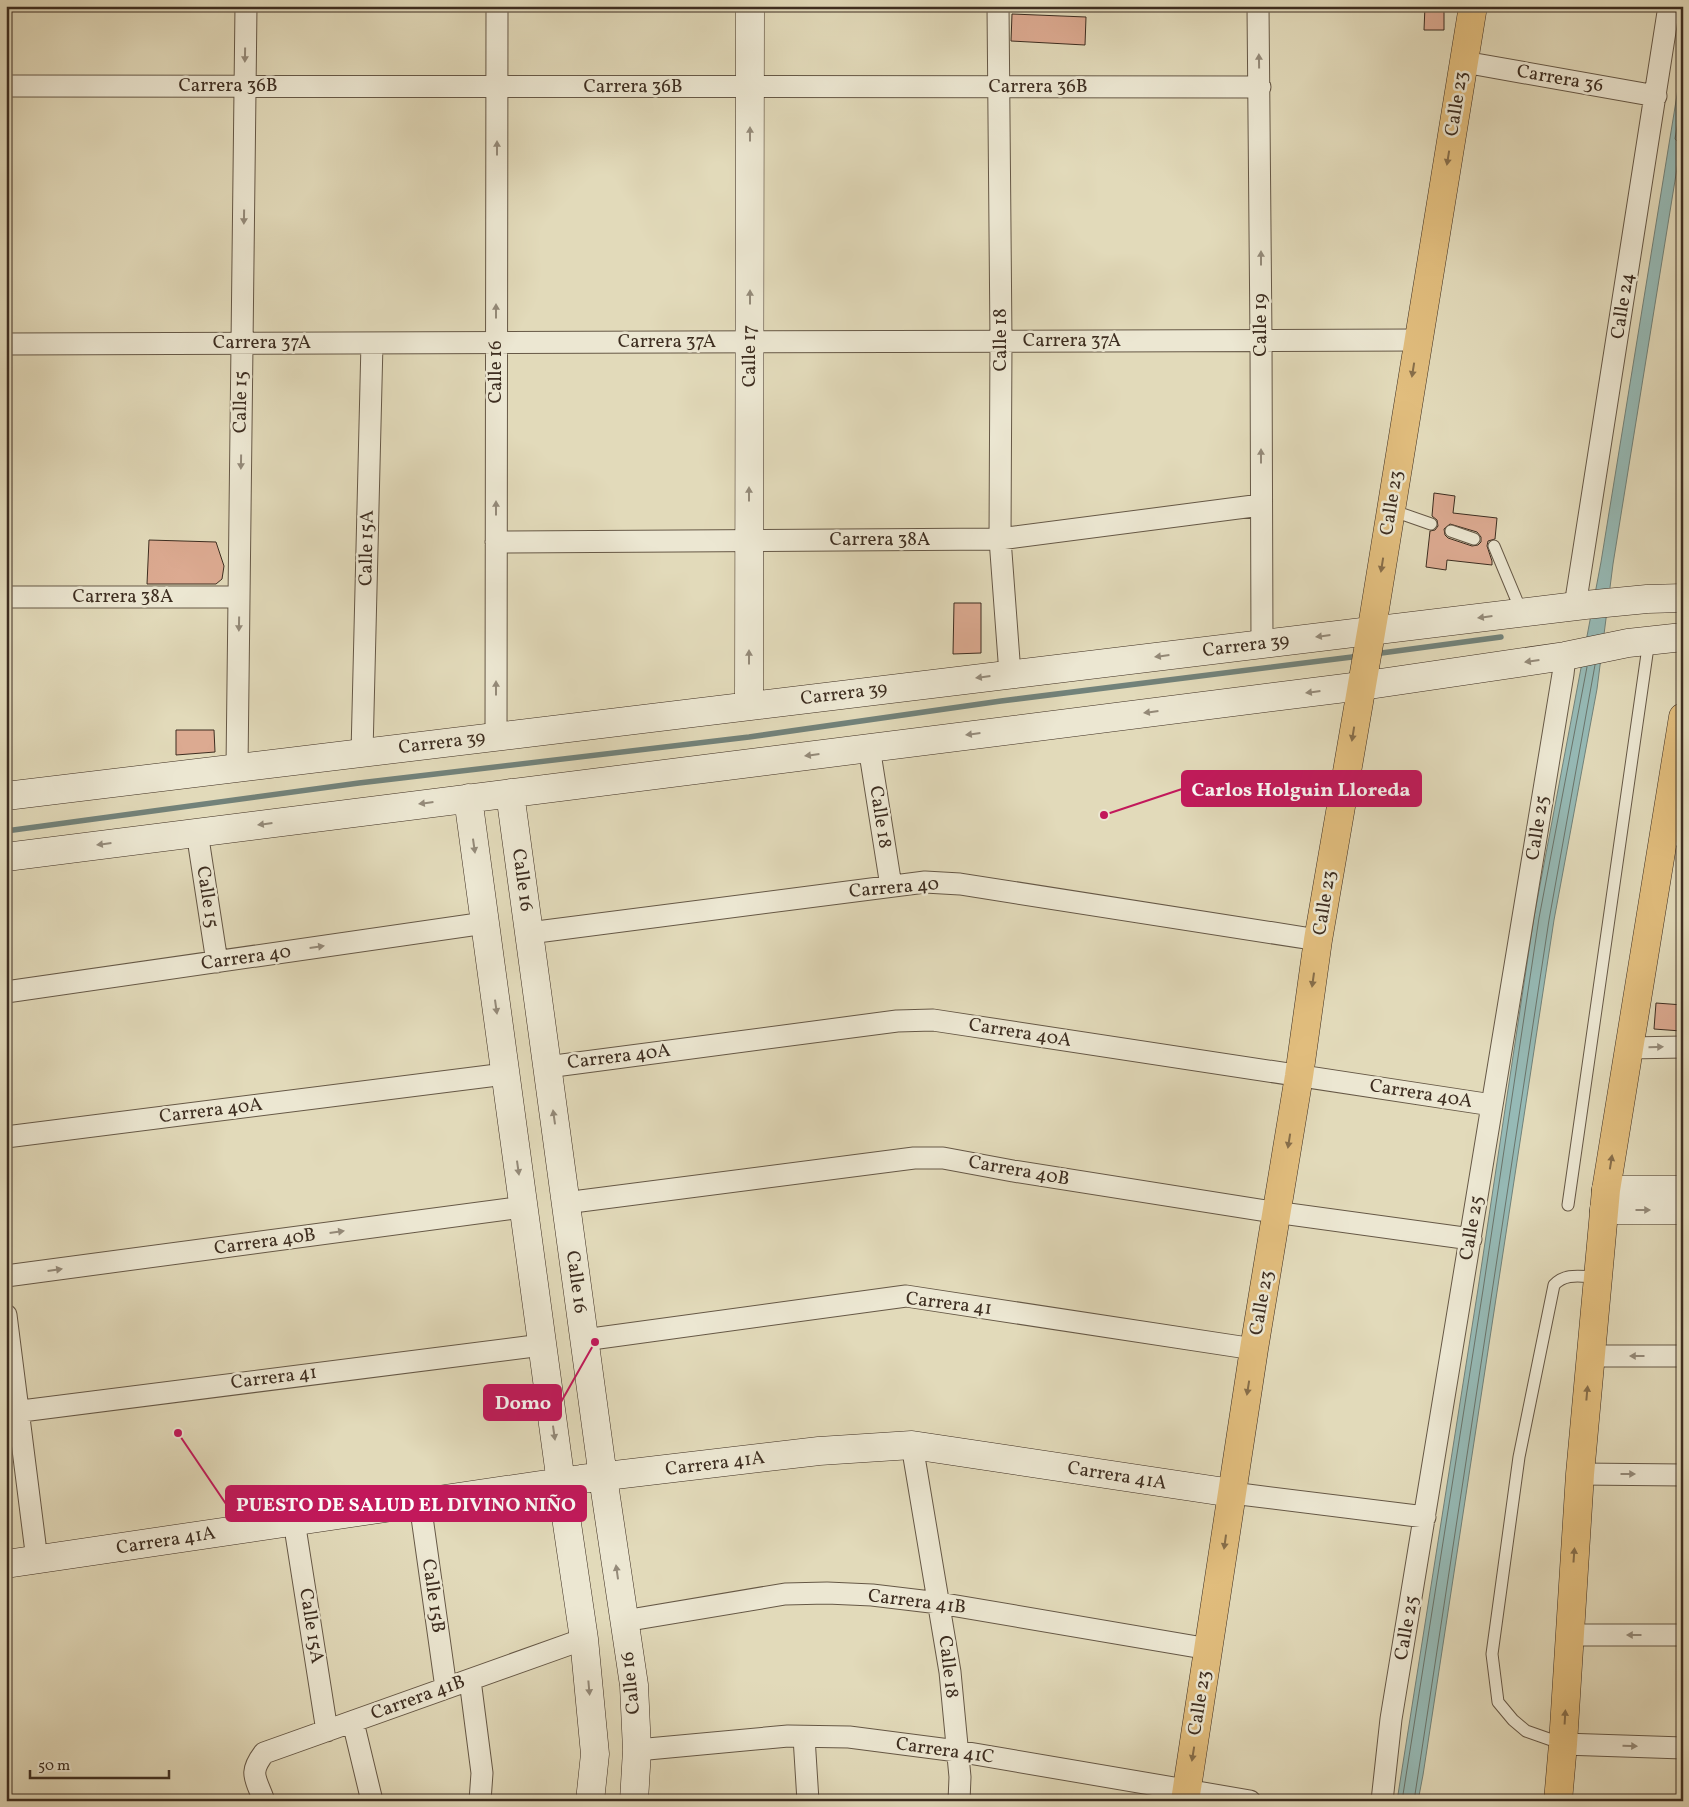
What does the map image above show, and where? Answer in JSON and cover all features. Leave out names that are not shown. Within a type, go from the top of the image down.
[{"type":"main road","name":"Calle 23","points":[[1186,1796],[1254,1349],[1299,1076],[1318,940],[1370,639],[1473,6]]},
{"type":"main road","points":[[1558,1801],[1580,1474],[1605,1200],[1629,1048],[1673,835],[1683,717]]},
{"type":"street","name":"Calle 15","points":[[237,768],[246,6]]},
{"type":"street","name":"Calle 16","points":[[496,737],[497,6]]},
{"type":"street","name":"Calle 17","points":[[749,706],[750,6]]},
{"type":"street","name":"Calle 18","points":[[998,6],[1001,341],[1000,539],[1010,674]]},
{"type":"street","name":"Calle 19","points":[[1258,6],[1262,644]]},
{"type":"street","name":"Calle 24","points":[[1580,606],[1669,6]]},
{"type":"street","name":"Carrera 36","points":[[1464,62],[1656,96]]},
{"type":"street","name":"Carrera 36B","points":[[6,86],[1260,87]]},
{"type":"street","name":"Carrera 37A","points":[[6,344],[1418,340]]},
{"type":"street","name":"Calle 15A","points":[[362,753],[372,343]]},
{"type":"street","name":"Carrera 38A","points":[[496,542],[1000,539],[1261,505]]},
{"type":"street","name":"Carrera 38A","points":[[6,597],[239,597]]},
{"type":"street","name":"Carrera 39","points":[[6,796],[1262,644],[1370,639],[1522,613],[1580,606],[1683,598]]},
{"type":"street","points":[[1613,644],[1683,609]]},
{"type":"street","points":[[6,856],[869,747],[1362,681],[1613,644],[1683,637]]},
{"type":"street","name":"Calle 25","points":[[1382,1801],[1391,1719],[1563,674],[1613,644]]},
{"type":"street","name":"Calle 18","points":[[869,747],[891,886]]},
{"type":"street","name":"Calle 16","points":[[510,793],[603,1477],[634,1685],[637,1750],[634,1801]]},
{"type":"street","points":[[468,798],[584,1639],[595,1754],[590,1801]]},
{"type":"street","name":"Calle 15","points":[[197,832],[217,962]]},
{"type":"street","name":"Carrera 40","points":[[529,933],[925,882],[960,884],[1318,940]]},
{"type":"street","name":"Carrera 40","points":[[6,992],[485,923]]},
{"type":"street","name":"Carrera 40A","points":[[547,1067],[897,1021],[933,1020],[1492,1105]]},
{"type":"street","points":[[1629,1048],[1683,1047]]},
{"type":"street","name":"Carrera 40A","points":[[6,1136],[505,1074]]},
{"type":"street","name":"Carrera 40B","points":[[565,1203],[914,1158],[943,1158],[1013,1171],[1277,1212],[1471,1239]]},
{"type":"street","points":[[1605,1200],[1683,1190]]},
{"type":"street","points":[[1605,1200],[1683,1210]]},
{"type":"street","name":"Carrera 40B","points":[[6,1276],[523,1207]]},
{"type":"street","name":"Carrera 41","points":[[584,1340],[906,1296],[1254,1349]]},
{"type":"street","points":[[6,1315],[13,1412],[37,1560]]},
{"type":"street","name":"Carrera 41","points":[[13,1412],[542,1345]]},
{"type":"street","points":[[1591,1356],[1683,1356]]},
{"type":"street","name":"Calle 18","points":[[912,1445],[950,1672],[960,1777],[959,1801]]},
{"type":"street","name":"Carrera 41A","points":[[6,1564],[603,1477],[819,1452],[912,1445],[1232,1493],[1425,1517]]},
{"type":"street","points":[[1580,1474],[1683,1475]]},
{"type":"street","name":"Calle 15B","points":[[420,1503],[446,1688]]},
{"type":"street","name":"Calle 15A","points":[[294,1521],[327,1731]]},
{"type":"street","name":"Carrera 41B","points":[[624,1621],[785,1594],[872,1595],[939,1603],[1209,1649]]},
{"type":"street","points":[[1569,1635],[1683,1635]]},
{"type":"street","name":"Carrera 41B","points":[[261,1800],[254,1775],[256,1763],[264,1753],[584,1639]]},
{"type":"street","points":[[470,1680],[482,1773],[480,1801]]},
{"type":"street","points":[[353,1722],[372,1801]]},
{"type":"street","name":"Carrera 41C","points":[[637,1750],[788,1736],[849,1737],[957,1751],[1186,1796],[1250,1801]]},
{"type":"street","points":[[804,1737],[808,1801]]},
{"type":"street","points":[[1563,1744],[1683,1748]]},
{"type":"lane","points":[[1391,510],[1431,524]]},
{"type":"lane","points":[[1451,531],[1474,539]]},
{"type":"lane","points":[[1494,546],[1522,613]]},
{"type":"lane","points":[[1568,1205],[1613,644]]},
{"type":"lane","points":[[1563,1744],[1526,1731],[1512,1720],[1498,1702],[1492,1654],[1519,1457],[1554,1285],[1559,1279],[1567,1276],[1598,1277]]},
{"type":"water","points":[[1683,58],[1683,131],[1613,564],[1597,689],[1554,920],[1423,1775],[1418,1801],[1397,1801],[1478,1289],[1534,917],[1601,562]]},
{"type":"building","points":[[1425,6],[1444,7],[1444,30],[1424,30]]},
{"type":"building","points":[[1012,14],[1086,17],[1085,45],[1011,41]]},
{"type":"building","points":[[1434,493],[1455,496],[1453,513],[1497,518],[1495,539],[1488,541],[1487,546],[1492,565],[1447,560],[1446,570],[1426,567],[1430,531],[1435,530],[1438,526],[1437,520],[1432,516]],"holes":[[[1450,524],[1477,532],[1481,537],[1481,542],[1478,545],[1472,546],[1448,538],[1445,535],[1444,529]]]},
{"type":"building","points":[[149,540],[216,542],[224,566],[222,579],[216,584],[147,584]]},
{"type":"building","points":[[954,603],[981,603],[981,653],[953,654]]},
{"type":"building","points":[[176,730],[214,730],[215,752],[176,755]]},
{"type":"building","points":[[1656,1003],[1683,1005],[1681,1031],[1654,1029]]},
{"type":"waterway","points":[[1374,654],[1501,637]]},
{"type":"waterway","points":[[6,831],[359,783],[749,737],[1001,701],[1360,656]]},
{"type":"place","name":"Carlos Holguin Lloreda","points":[[1104,815]]},
{"type":"place","name":"Domo","points":[[595,1342]]},
{"type":"place","name":"PUESTO DE SALUD EL DIVINO NIÑO","points":[[178,1433]]}]
